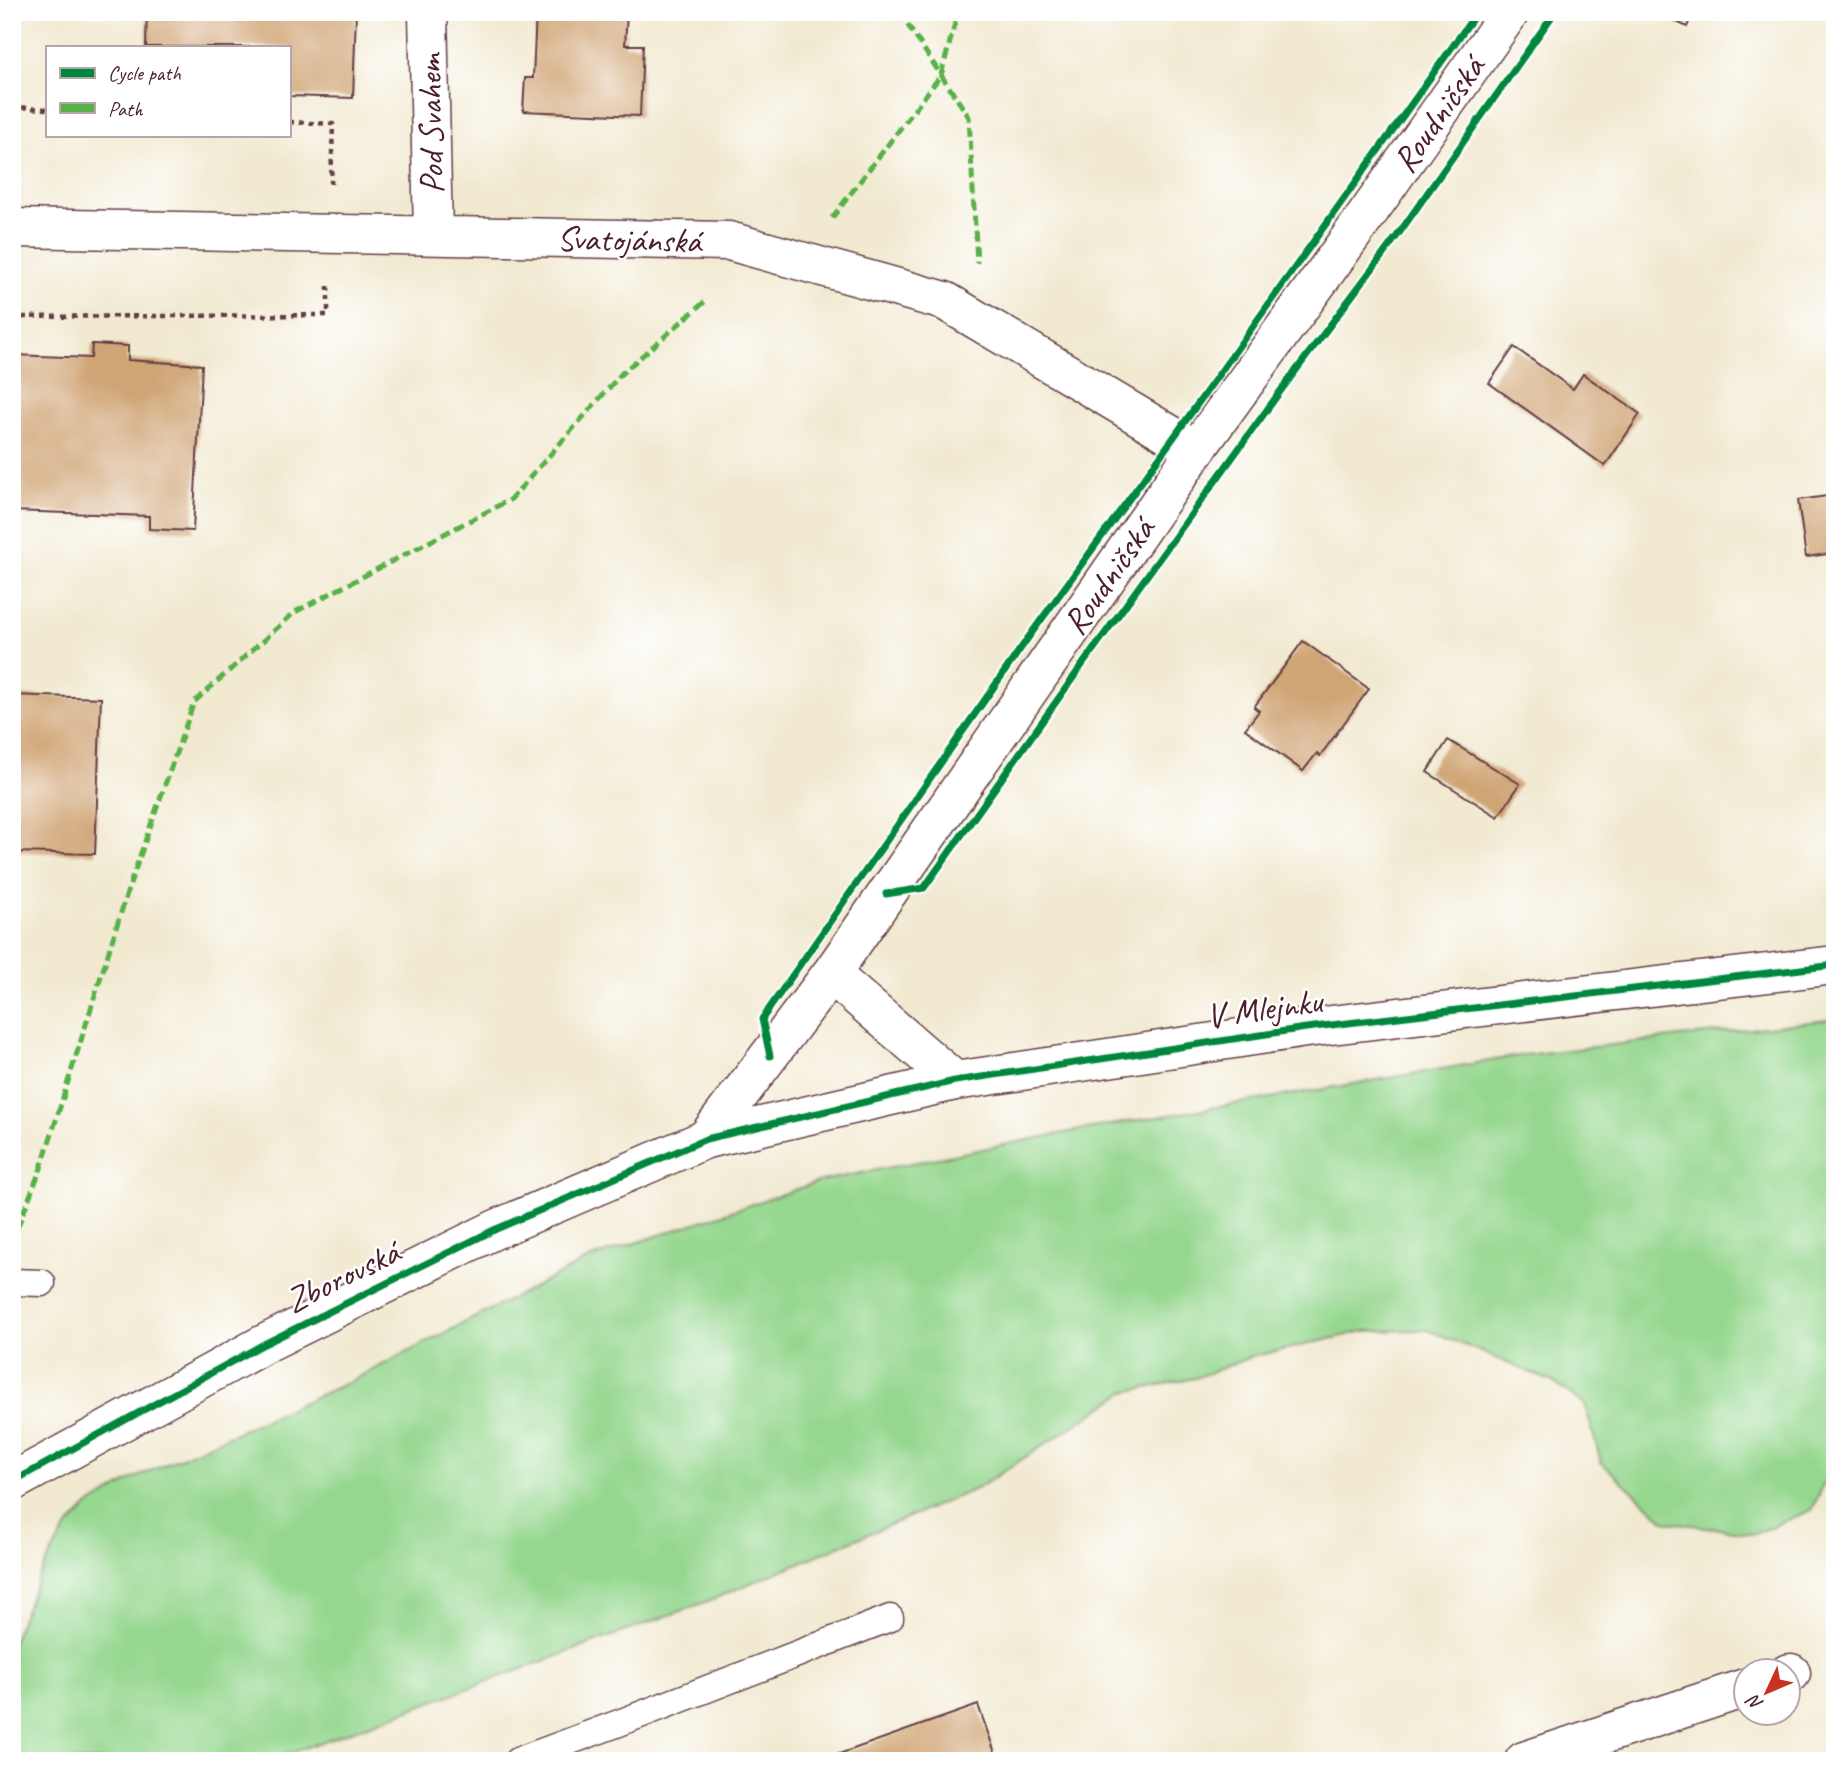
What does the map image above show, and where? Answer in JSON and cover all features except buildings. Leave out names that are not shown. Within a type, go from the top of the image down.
[{"type":"street","name":"Pod Svahem","points":[[428,12],[433,235]]},
{"type":"street","name":"Roudničská","points":[[706,1139],[831,974],[1196,450],[1510,12]]},
{"type":"street","name":"Svatojánská","points":[[12,228],[729,241],[945,301],[1196,450]]},
{"type":"street","name":"V Mlejnku","points":[[706,1139],[955,1081],[1306,1028],[1835,965]]},
{"type":"street","points":[[831,974],[955,1081]]},
{"type":"street","name":"Zborovská","points":[[12,1482],[264,1344],[494,1230],[706,1139]]},
{"type":"street","points":[[1524,1761],[1731,1693]]},
{"type":"lane","points":[[12,1282],[42,1283]]},
{"type":"lane","points":[[517,1761],[890,1619]]},
{"type":"path","points":[[12,107],[46,109]]},
{"type":"green space","points":[[1835,1019],[1835,1458],[1812,1510],[1754,1534],[1665,1521],[1601,1462],[1585,1404],[1551,1381],[1428,1330],[1365,1331],[1251,1357],[1195,1378],[1125,1392],[978,1488],[708,1601],[269,1761],[12,1761],[12,1642],[40,1574],[65,1530],[88,1506],[135,1478],[353,1380],[591,1258],[821,1181],[1074,1131],[1525,1055]]},
{"type":"marked path","points":[[899,12],[969,117],[977,263]]},
{"type":"marked path","points":[[832,218],[941,75],[958,12]]},
{"type":"marked path","points":[[12,1241],[41,1168],[128,890],[194,702],[295,612],[511,499],[622,373],[708,299]]},
{"type":"cycle path","points":[[770,1056],[762,1019],[1028,638],[1477,12]]},
{"type":"cycle path","points":[[886,894],[924,888],[1282,389],[1397,236],[1555,12]]},
{"type":"cycle path","points":[[12,1482],[264,1344],[494,1230],[706,1139],[955,1081],[1306,1028],[1835,965]]}]
